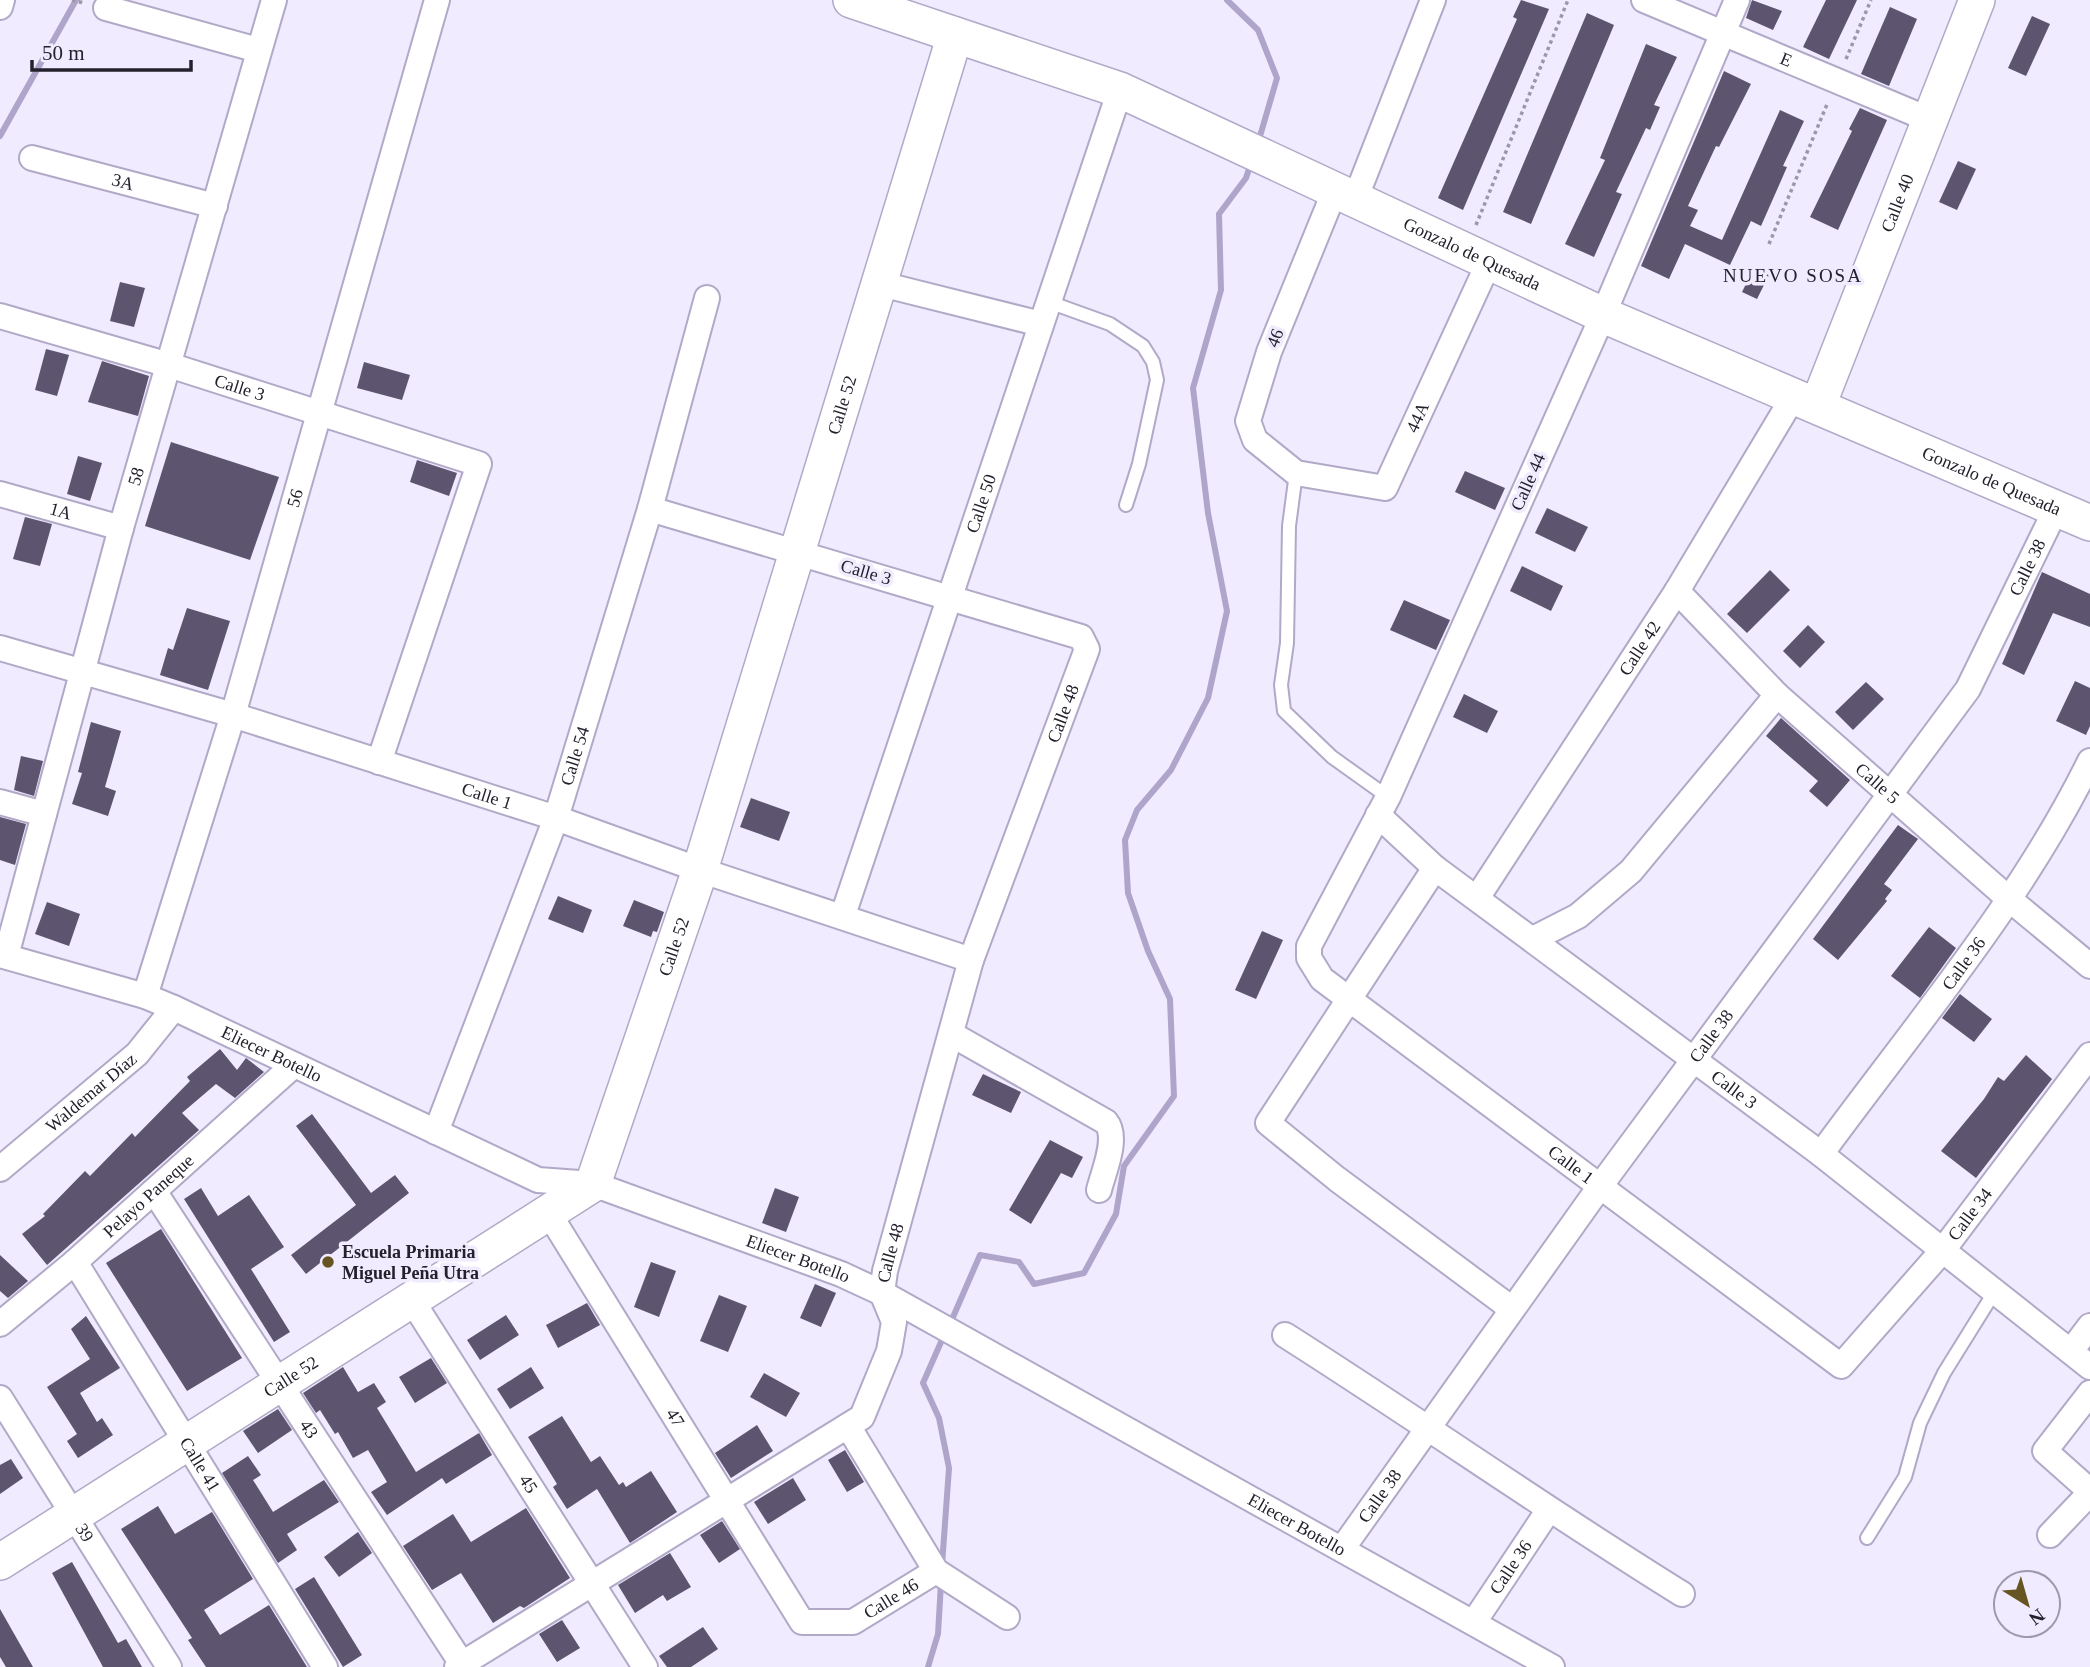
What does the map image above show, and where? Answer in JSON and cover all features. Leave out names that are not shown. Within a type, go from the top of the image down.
[{"type":"street","points":[[0,6],[2,0]]},
{"type":"street","name":"58","points":[[3,955],[121,528],[274,0]]},
{"type":"street","name":"56","points":[[145,996],[233,715],[437,0]]},
{"type":"street","name":"Gonzalo de Quesada","points":[[850,0],[903,8],[955,35],[1120,90],[1603,315],[2090,523]]},
{"type":"street","name":"46","points":[[1296,473],[1255,440],[1248,421],[1269,352],[1346,193],[1433,0]]},
{"type":"street","name":"E","points":[[1644,0],[1838,79],[1928,119]]},
{"type":"street","name":"Calle 44","points":[[1309,958],[1308,946],[1383,806],[1603,315],[1737,0]]},
{"type":"street","name":"Calle 40","points":[[1807,400],[1978,0]]},
{"type":"street","points":[[106,8],[258,50]]},
{"type":"street","name":"Calle 52","points":[[0,1562],[593,1184],[700,870],[877,283],[955,35]]},
{"type":"street","name":"Calle 50","points":[[842,915],[1120,90]]},
{"type":"street","name":"3A","points":[[32,158],[215,206]]},
{"type":"street","name":"44A","points":[[1296,473],[1385,488],[1477,257]]},
{"type":"street","points":[[877,283],[1045,313]]},
{"type":"street","name":"Calle 54","points":[[436,1132],[556,818],[650,509],[708,298]]},
{"type":"street","name":"Calle 3","points":[[0,316],[169,365],[479,464],[379,762]]},
{"type":"street","name":"Calle 42","points":[[1477,898],[1677,591],[1807,400]]},
{"type":"street","name":"1A","points":[[0,494],[121,528]]},
{"type":"street","name":"Calle 3","points":[[650,509],[1081,637]]},
{"type":"street","name":"Calle 38","points":[[1342,1549],[1601,1185],[1968,689],[2056,509]]},
{"type":"street","name":"Calle 5","points":[[1677,591],[1777,695],[2008,899],[2090,966]]},
{"type":"street","name":"Calle 48","points":[[461,1666],[862,1417],[889,1351],[894,1322],[882,1293],[885,1271],[971,960],[1087,649],[1081,637]]},
{"type":"street","name":"Calle 1","points":[[0,648],[233,715],[556,818],[700,870],[971,960]]},
{"type":"street","points":[[1533,939],[1578,916],[1623,879],[1777,695]]},
{"type":"street","name":"Calle 36","points":[[1821,1154],[2008,899],[2073,795],[2090,761]]},
{"type":"street","points":[[0,802],[44,814]]},
{"type":"street","name":"Calle 3","points":[[1383,806],[1435,868],[1821,1154],[2080,1359]]},
{"type":"street","points":[[1435,868],[1268,1123],[1337,1179],[1512,1308]]},
{"type":"street","name":"Eliecer Botello","points":[[3,955],[145,996],[174,1008],[538,1180],[593,1184],[841,1274],[882,1293],[1552,1667]]},
{"type":"street","name":"Calle 1","points":[[1309,958],[1322,979],[1841,1366]]},
{"type":"street","name":"Waldemar Díaz","points":[[0,1169],[137,1054],[174,1008]]},
{"type":"street","points":[[951,1034],[1110,1126],[1110,1142],[1099,1190]]},
{"type":"street","name":"Calle 34","points":[[1841,1366],[1943,1250],[2090,1055]]},
{"type":"street","name":"Pelayo Paneque","points":[[0,1324],[75,1262],[294,1065]]},
{"type":"street","name":"43","points":[[154,1191],[461,1666]]},
{"type":"street","name":"47","points":[[548,1212],[802,1622]]},
{"type":"street","name":"Calle 41","points":[[75,1262],[325,1667]]},
{"type":"street","name":"45","points":[[411,1299],[645,1667]]},
{"type":"street","points":[[2080,1359],[2090,1326]]},
{"type":"street","points":[[1285,1335],[1428,1426],[1548,1511],[1682,1594]]},
{"type":"street","points":[[2050,1535],[2090,1492],[2045,1451],[2090,1394]]},
{"type":"street","name":"39","points":[[0,1398],[169,1667]]},
{"type":"street","points":[[848,1426],[936,1572],[1007,1617]]},
{"type":"street","name":"Calle 36","points":[[1474,1622],[1548,1511]]},
{"type":"street","name":"Calle 46","points":[[802,1622],[853,1622],[936,1572]]},
{"type":"lane","points":[[1045,313],[1110,324],[1143,346],[1153,362],[1157,380],[1139,464],[1126,505]]},
{"type":"lane","points":[[1296,473],[1289,526],[1287,643],[1281,685],[1284,711],[1383,806]]},
{"type":"lane","points":[[1867,1538],[1905,1477],[1920,1423],[1944,1373],[1995,1291]]},
{"type":"path","points":[[1477,257],[1568,0]]},
{"type":"path","points":[[1769,244],[1871,0]]},
{"type":"building","points":[[1521,0],[1549,9],[1463,210],[1438,198],[1517,19],[1513,17]]},
{"type":"building","points":[[1752,0],[1782,11],[1773,30],[1746,18]]},
{"type":"building","points":[[1826,0],[1857,0],[1829,59],[1803,47]]},
{"type":"building","points":[[1890,7],[1917,19],[1889,86],[1861,74]]},
{"type":"building","points":[[1587,13],[1614,25],[1531,224],[1503,212]]},
{"type":"building","points":[[2032,16],[2050,24],[2026,76],[2008,68]]},
{"type":"building","points":[[1646,44],[1677,57],[1654,105],[1660,107],[1650,130],[1646,128],[1616,192],[1622,194],[1594,257],[1565,244],[1605,160],[1600,158]]},
{"type":"building","points":[[1724,71],[1751,84],[1719,147],[1716,146],[1688,206],[1698,210],[1690,226],[1722,240],[1780,110],[1804,121],[1783,166],[1787,167],[1761,226],[1751,221],[1730,265],[1685,244],[1669,279],[1641,266]]},
{"type":"building","points":[[1860,108],[1887,120],[1838,230],[1810,217],[1852,131],[1849,129]]},
{"type":"building","points":[[1958,161],[1976,169],[1957,210],[1939,202]]},
{"type":"building","points":[[1754,268],[1769,275],[1757,299],[1742,292]]},
{"type":"building","points":[[120,282],[145,288],[134,327],[110,321]]},
{"type":"building","points":[[46,349],[69,355],[57,396],[35,390]]},
{"type":"building","points":[[102,361],[149,376],[138,416],[88,402]]},
{"type":"building","points":[[364,362],[410,375],[402,400],[357,388]]},
{"type":"building","points":[[171,442],[279,477],[250,560],[145,526]]},
{"type":"building","points":[[78,456],[102,463],[90,501],[67,494]]},
{"type":"building","points":[[417,460],[457,473],[449,496],[410,482]]},
{"type":"building","points":[[1465,471],[1505,488],[1495,510],[1455,492]]},
{"type":"building","points":[[1547,508],[1588,527],[1575,552],[1535,533]]},
{"type":"building","points":[[25,517],[52,524],[40,566],[13,559]]},
{"type":"building","points":[[1522,566],[1563,586],[1551,611],[1510,591]]},
{"type":"building","points":[[1770,570],[1790,590],[1747,633],[1727,614]]},
{"type":"building","points":[[2042,572],[2090,594],[2090,627],[2053,613],[2024,675],[2002,664]]},
{"type":"building","points":[[1404,600],[1450,620],[1436,650],[1390,630]]},
{"type":"building","points":[[187,608],[230,621],[208,690],[160,675],[168,648],[173,650]]},
{"type":"building","points":[[1808,625],[1825,642],[1800,668],[1783,651]]},
{"type":"building","points":[[2075,681],[2090,688],[2090,726],[2086,735],[2056,721]]},
{"type":"building","points":[[1866,682],[1884,699],[1853,730],[1835,712]]},
{"type":"building","points":[[1464,694],[1498,711],[1487,733],[1453,717]]},
{"type":"building","points":[[1781,718],[1850,780],[1827,807],[1809,791],[1818,781],[1766,736]]},
{"type":"building","points":[[91,722],[121,731],[105,787],[116,791],[108,816],[72,804],[82,773],[78,772]]},
{"type":"building","points":[[21,756],[43,761],[34,796],[14,790]]},
{"type":"building","points":[[751,798],[790,812],[779,841],[740,827]]},
{"type":"building","points":[[0,817],[26,824],[15,865],[0,860]]},
{"type":"building","points":[[1898,825],[1918,839],[1884,884],[1892,890],[1885,899],[1887,901],[1838,960],[1813,939]]},
{"type":"building","points":[[558,896],[592,910],[583,933],[548,919]]},
{"type":"building","points":[[634,900],[664,912],[657,932],[653,931],[651,937],[623,926]]},
{"type":"building","points":[[47,902],[80,914],[69,946],[35,934]]},
{"type":"building","points":[[1929,927],[1956,948],[1920,998],[1891,976]]},
{"type":"building","points":[[1262,931],[1283,940],[1256,999],[1235,990]]},
{"type":"building","points":[[1960,994],[1992,1019],[1974,1042],[1942,1018]]},
{"type":"building","points":[[220,1049],[237,1070],[246,1058],[264,1072],[235,1098],[216,1084],[182,1113],[199,1130],[47,1265],[22,1234],[45,1216],[43,1214],[85,1171],[90,1176],[132,1133],[135,1137],[190,1081],[187,1077]]},
{"type":"building","points":[[2026,1055],[2052,1079],[1976,1178],[1941,1151],[1984,1099],[1998,1077],[2004,1081]]},
{"type":"building","points":[[983,1074],[1021,1092],[1011,1113],[972,1095]]},
{"type":"building","points":[[312,1114],[371,1193],[395,1175],[409,1193],[306,1274],[291,1255],[356,1205],[296,1126]]},
{"type":"building","points":[[1050,1140],[1083,1157],[1072,1178],[1061,1173],[1031,1224],[1009,1210]]},
{"type":"building","points":[[201,1188],[218,1216],[249,1195],[284,1247],[251,1269],[290,1332],[274,1342],[184,1199]]},
{"type":"building","points":[[775,1188],[799,1197],[786,1232],[762,1223]]},
{"type":"building","points":[[161,1229],[242,1358],[187,1391],[106,1263]]},
{"type":"building","points":[[0,1255],[28,1281],[8,1298],[0,1291]]},
{"type":"building","points":[[651,1262],[676,1271],[659,1317],[634,1307]]},
{"type":"building","points":[[815,1284],[836,1293],[821,1327],[800,1318]]},
{"type":"building","points":[[719,1295],[747,1306],[728,1352],[700,1341]]},
{"type":"building","points":[[587,1303],[600,1325],[558,1348],[546,1325]]},
{"type":"building","points":[[506,1315],[519,1335],[480,1360],[467,1340]]},
{"type":"building","points":[[86,1316],[120,1368],[80,1393],[97,1422],[102,1418],[113,1435],[78,1458],[67,1441],[77,1434],[47,1387],[90,1359],[71,1329]]},
{"type":"building","points":[[431,1358],[447,1383],[415,1403],[399,1377]]},
{"type":"building","points":[[343,1367],[358,1392],[374,1383],[386,1402],[377,1408],[416,1472],[479,1433],[492,1455],[446,1484],[442,1478],[387,1515],[371,1492],[387,1482],[368,1450],[353,1458],[338,1432],[335,1434],[320,1410],[316,1413],[303,1393]]},
{"type":"building","points":[[531,1367],[544,1388],[510,1409],[497,1389]]},
{"type":"building","points":[[764,1373],[800,1393],[786,1417],[750,1397]]},
{"type":"building","points":[[278,1409],[292,1430],[258,1453],[243,1431]]},
{"type":"building","points":[[562,1416],[591,1462],[600,1456],[619,1485],[623,1482],[626,1487],[651,1471],[677,1512],[630,1543],[597,1489],[567,1509],[553,1487],[557,1484],[528,1437]]},
{"type":"building","points":[[757,1425],[773,1451],[731,1478],[715,1453]]},
{"type":"building","points":[[845,1450],[864,1482],[847,1492],[828,1460]]},
{"type":"building","points":[[248,1456],[261,1475],[253,1480],[273,1512],[324,1480],[339,1502],[287,1534],[297,1550],[278,1563],[222,1473]]},
{"type":"building","points":[[11,1459],[23,1478],[0,1494],[0,1465]]},
{"type":"building","points":[[793,1478],[806,1500],[768,1524],[754,1502]]},
{"type":"building","points":[[158,1506],[175,1534],[212,1512],[253,1579],[204,1610],[220,1635],[269,1605],[307,1667],[206,1667],[188,1640],[192,1638],[121,1529]]},
{"type":"building","points":[[526,1508],[570,1578],[524,1608],[520,1606],[493,1623],[461,1573],[432,1590],[403,1546],[453,1514],[471,1542]]},
{"type":"building","points":[[722,1521],[740,1549],[719,1563],[700,1535]]},
{"type":"building","points":[[358,1532],[372,1553],[339,1577],[324,1557]]},
{"type":"building","points":[[670,1553],[691,1587],[667,1601],[663,1595],[635,1613],[618,1585]]},
{"type":"building","points":[[72,1562],[118,1643],[126,1639],[142,1667],[103,1667],[52,1573]]},
{"type":"building","points":[[314,1577],[362,1655],[343,1667],[295,1589]]},
{"type":"building","points":[[0,1609],[33,1667],[6,1667],[0,1657]]},
{"type":"building","points":[[562,1620],[580,1648],[557,1662],[539,1634]]},
{"type":"building","points":[[703,1627],[718,1649],[691,1667],[667,1667],[659,1656]]},
{"type":"waterway","points":[[0,136],[76,0]]},
{"type":"waterway","points":[[1227,0],[1258,30],[1277,78],[1258,143]]},
{"type":"waterway","points":[[950,1324],[980,1255],[1019,1262],[1034,1284],[1084,1273],[1116,1214],[1124,1166],[1174,1096],[1170,999],[1148,951],[1128,893],[1125,840],[1137,810],[1171,770],[1208,698],[1227,611],[1208,513],[1193,388],[1221,290],[1219,214],[1246,178],[1251,163]]},
{"type":"waterway","points":[[942,1565],[949,1468],[939,1418],[923,1383],[945,1333]]},
{"type":"waterway","points":[[928,1667],[938,1634],[941,1583]]},
{"type":"place","name":"Escuela Primaria Miguel Peña Utra","points":[[328,1262]]},
{"type":"district","name":"NUEVO SOSA","points":[[1793,275]]}]
